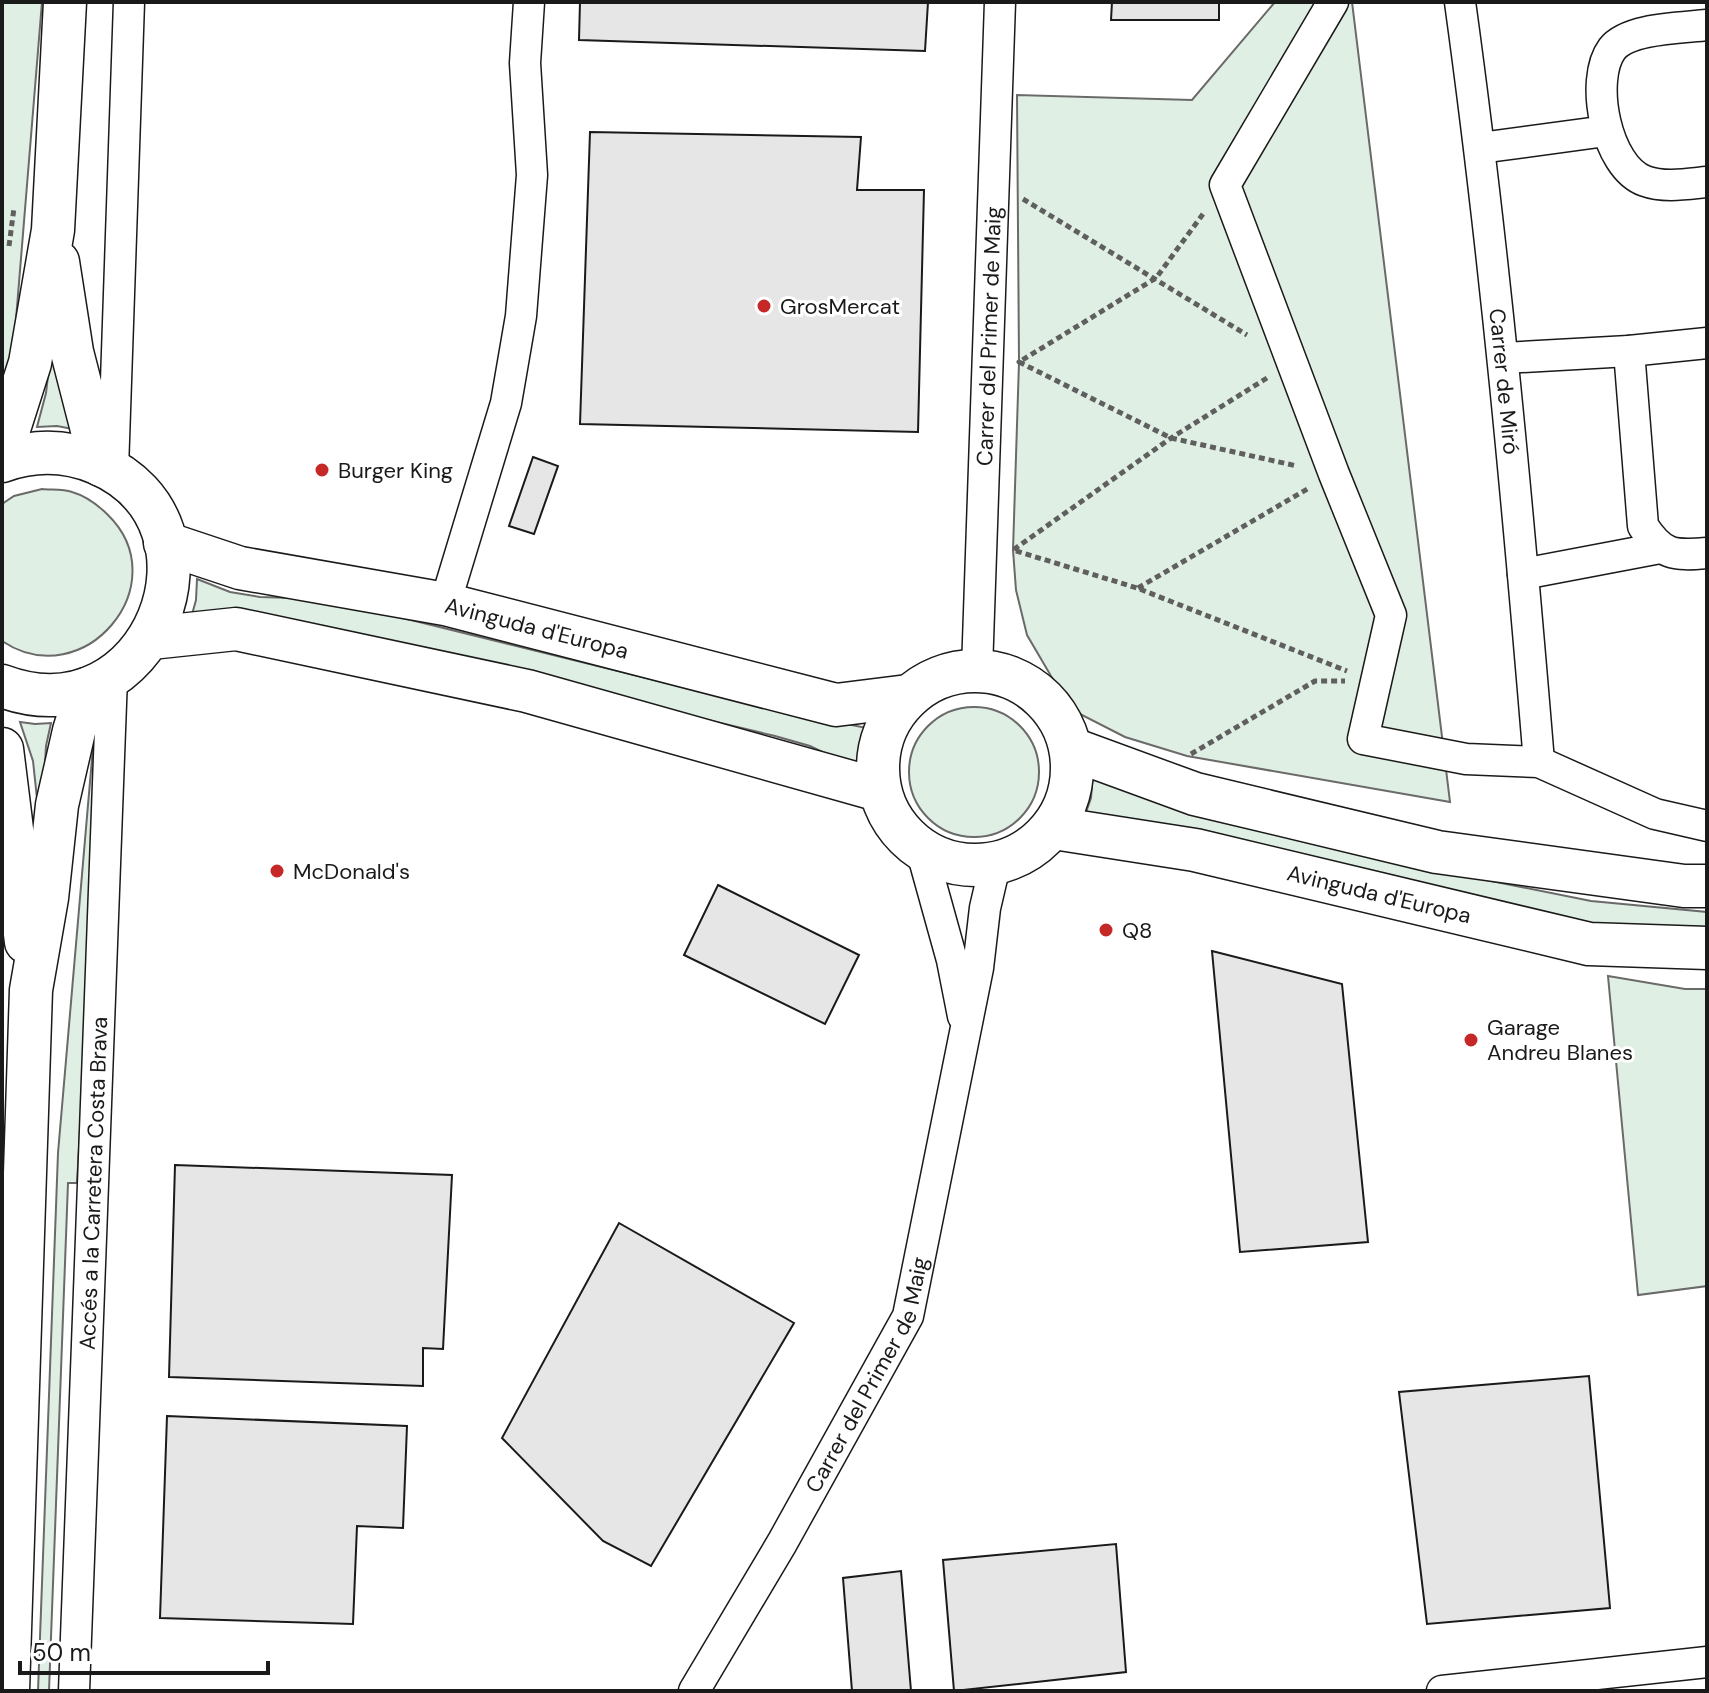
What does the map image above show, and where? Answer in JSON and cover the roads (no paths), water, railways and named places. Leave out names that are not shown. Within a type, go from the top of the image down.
[{"type":"street","points":[[2,451],[30,363],[53,230],[65,2]]},
{"type":"street","points":[[107,468],[129,2]]},
{"type":"street","points":[[445,604],[506,403],[521,316],[532,175],[525,63],[529,2]]},
{"type":"street","name":"Carrer del Primer de Maig","points":[[977,670],[1000,2]]},
{"type":"street","points":[[1333,2],[1225,185],[1391,615],[1363,739],[1466,759],[1539,762],[1655,814],[1707,826]]},
{"type":"street","name":"Carrer de Miró","points":[[1460,2],[1504,358],[1539,762]]},
{"type":"street","points":[[1707,25],[1639,33],[1613,48],[1602,76],[1606,131],[1629,172],[1646,182],[1672,185],[1707,182]]},
{"type":"street","points":[[1480,148],[1606,131]]},
{"type":"street","points":[[53,230],[72,352],[107,468]]},
{"type":"street","points":[[1504,358],[1707,343]]},
{"type":"street","points":[[1629,351],[1643,526],[1660,548],[1672,554],[1707,553]]},
{"type":"street","points":[[2,461],[32,453],[56,453],[79,457],[107,468],[129,483],[149,506],[165,543],[169,567],[162,616],[151,638],[134,659],[100,683],[44,696],[2,686]]},
{"type":"street","name":"Avinguda d'Europa","points":[[165,543],[240,568],[445,604],[836,705],[908,696]]},
{"type":"street","points":[[1523,574],[1660,548]]},
{"type":"street","points":[[151,638],[236,629],[265,635],[527,691],[879,790]]},
{"type":"street","points":[[977,670],[990,671],[1025,683],[1056,713],[1072,749],[1071,792],[1054,828],[995,865],[956,865],[922,852],[895,825],[879,790],[880,743],[908,696],[940,676],[977,670]]},
{"type":"street","points":[[8,1691],[31,990],[47,898],[57,805],[74,731],[100,683]]},
{"type":"street","name":"Accés a la Carretera Costa Brava","points":[[74,1691],[100,683]]},
{"type":"street","points":[[2,749],[31,990]]},
{"type":"street","points":[[1072,749],[1195,794],[1437,852],[1684,886],[1707,886]]},
{"type":"street","name":"Avinguda d'Europa","points":[[1054,828],[1195,850],[1589,944],[1707,948]]},
{"type":"street","name":"Carrer del Primer de Maig","points":[[922,852],[952,960],[966,1030]]},
{"type":"street","name":"Carrer del Primer de Maig","points":[[694,1691],[782,1543],[908,1316],[978,968],[985,908],[995,865]]},
{"type":"street","points":[[1442,1691],[1707,1662]]},
{"type":"place","name":"GrosMercat","points":[[764,306]]},
{"type":"place","name":"Burger King","points":[[322,470]]},
{"type":"place","name":"McDonald's","points":[[277,871]]},
{"type":"place","name":"Q8","points":[[1106,930]]},
{"type":"place","name":"Garage Andreu Blanes","points":[[1471,1040]]}]
